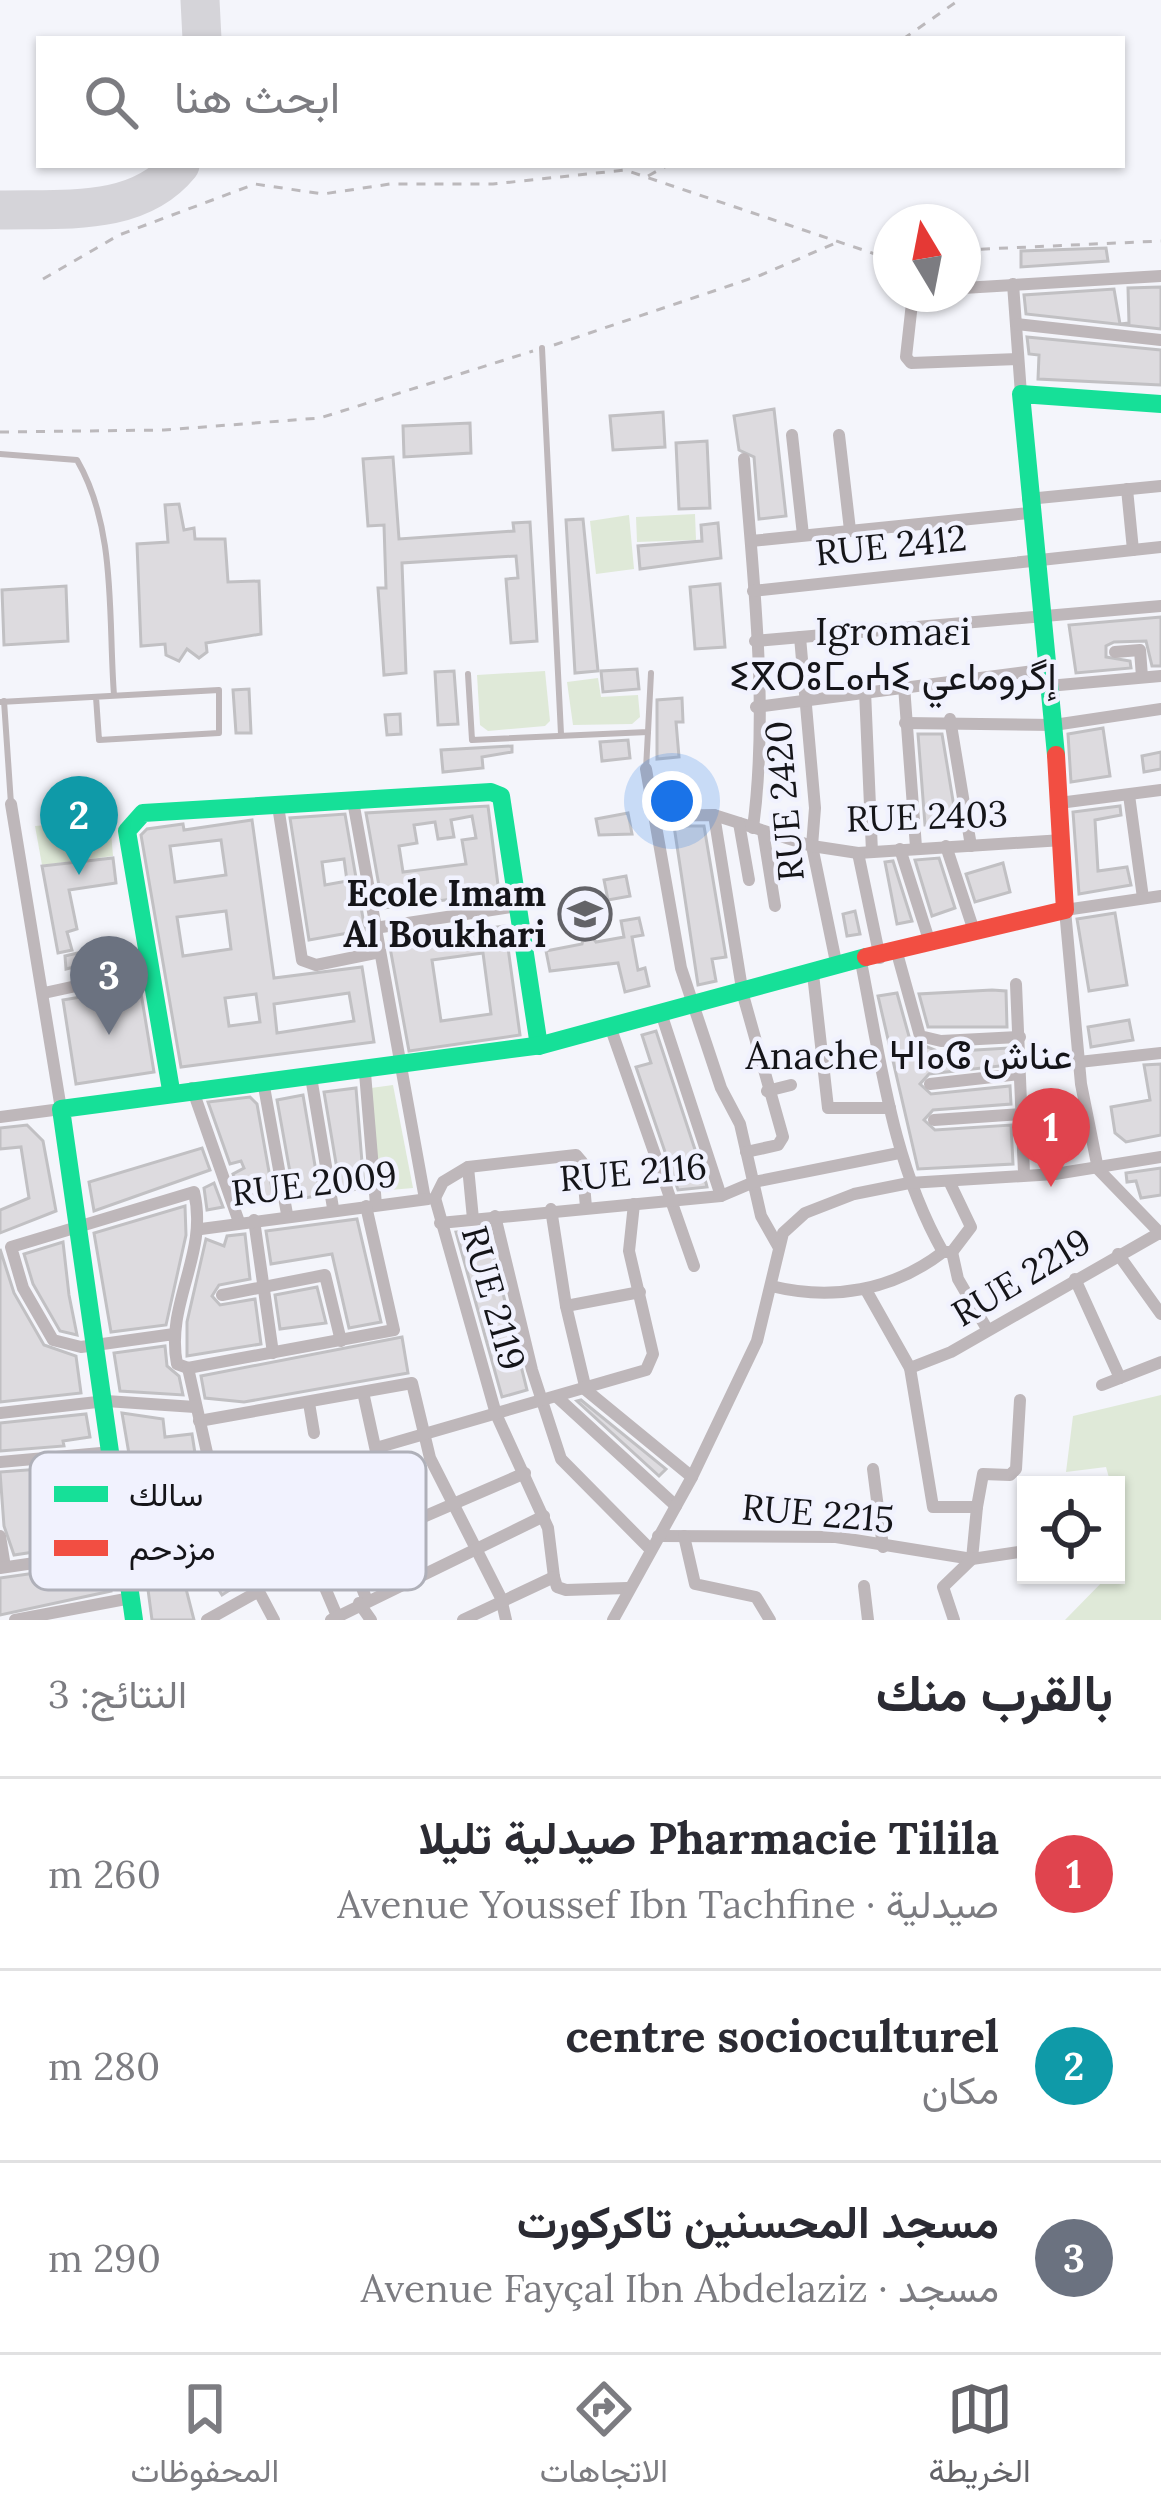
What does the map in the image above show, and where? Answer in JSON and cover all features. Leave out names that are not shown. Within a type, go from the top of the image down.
[{"type":"street","points":[[981,287],[1161,277]]},
{"type":"street","points":[[1013,284],[1028,506],[1054,725],[1079,1062],[1098,1169],[1161,1233]]},
{"type":"street","points":[[911,312],[906,357],[911,363],[1018,358]]},
{"type":"street","points":[[1016,324],[1161,340]]},
{"type":"street","points":[[1021,394],[1161,404]]},
{"type":"street","points":[[792,435],[803,535]]},
{"type":"street","points":[[839,435],[850,530]]},
{"type":"street","points":[[744,459],[756,707],[749,880]]},
{"type":"street","points":[[751,541],[1161,487]]},
{"type":"street","points":[[1127,489],[1133,550]]},
{"type":"street","name":"RUE 2412","points":[[753,591],[1161,547]]},
{"type":"street","points":[[755,641],[1161,606]]},
{"type":"street","name":"RUE 2420","points":[[800,637],[815,808],[812,846],[837,967]]},
{"type":"street","points":[[1115,652],[1140,650],[1142,677]]},
{"type":"street","points":[[756,707],[904,686],[1161,676]]},
{"type":"street","points":[[904,686],[916,847]]},
{"type":"street","points":[[865,691],[865,853],[879,957],[890,1108],[908,1184],[987,1329]]},
{"type":"street","points":[[905,723],[950,719],[1054,725],[1161,709]]},
{"type":"street","points":[[950,719],[971,846]]},
{"type":"street","points":[[646,769],[673,935],[694,1009],[746,1152],[761,1216],[778,1246]]},
{"type":"street","points":[[1059,803],[1161,790]]},
{"type":"street","points":[[171,1090],[130,823],[143,813],[491,792],[501,796],[539,1046]]},
{"type":"street","points":[[1129,795],[1143,898]]},
{"type":"street","name":"RUE 2119","points":[[353,801],[398,1070],[430,1198],[496,1414],[544,1516],[554,1577]]},
{"type":"street","points":[[11,804],[106,1401],[113,1451],[103,1452]]},
{"type":"street","points":[[278,806],[302,960],[316,965],[380,952]]},
{"type":"street","points":[[714,815],[743,995],[783,1141],[746,1152]]},
{"type":"street","name":"RUE 2403","points":[[654,816],[714,815],[812,846],[865,853],[1063,840]]},
{"type":"street","points":[[752,828],[775,906]]},
{"type":"street","points":[[946,846],[974,932]]},
{"type":"street","points":[[900,849],[930,943]]},
{"type":"street","points":[[0,1117],[192,1087],[398,1070],[539,1046],[1065,910],[1161,896]]},
{"type":"street","points":[[375,928],[518,906]]},
{"type":"street","points":[[879,957],[920,1036],[941,1041],[1019,1037]]},
{"type":"street","points":[[44,993],[150,970]]},
{"type":"street","points":[[813,974],[828,1108],[890,1108]]},
{"type":"street","points":[[1016,984],[1024,1173]]},
{"type":"street","points":[[662,1016],[721,1196]]},
{"type":"street","points":[[610,1029],[694,1266]]},
{"type":"street","points":[[1079,1062],[1161,1053]]},
{"type":"street","points":[[174,1334],[81,1347],[48,1337],[10,1253],[18,1241],[190,1191],[195,1194],[201,1229],[174,1334],[177,1364],[188,1369],[388,1333],[396,1324],[371,1205],[365,1073]]},
{"type":"street","points":[[930,1084],[1019,1074]]},
{"type":"street","points":[[311,1077],[333,1208]]},
{"type":"street","points":[[263,1082],[287,1214]]},
{"type":"street","points":[[767,1090],[791,1085]]},
{"type":"street","points":[[192,1087],[247,1221],[273,1353]]},
{"type":"street","points":[[934,1120],[1023,1114]]},
{"type":"street","name":"RUE 2116","points":[[440,1223],[721,1196],[754,1182],[899,1153]]},
{"type":"street","points":[[430,1198],[443,1182],[468,1167],[576,1155],[582,1162],[586,1207]]},
{"type":"street","points":[[614,1620],[627,1588],[692,1477],[757,1341],[778,1246],[792,1225],[822,1205],[908,1184],[1098,1169],[1161,1157]]},
{"type":"street","points":[[468,1167],[473,1219]]},
{"type":"street","points":[[771,1286],[816,1294],[866,1290],[948,1252],[971,1227],[949,1180]]},
{"type":"street","name":"RUE 2009","points":[[201,1229],[430,1198]]},
{"type":"street","points":[[376,1448],[641,1374],[653,1354],[628,1241],[634,1204]]},
{"type":"street","points":[[551,1210],[586,1390],[692,1477]]},
{"type":"street","points":[[495,1216],[542,1401],[566,1467],[654,1542]]},
{"type":"street","name":"RUE 2219","points":[[910,1368],[951,1352],[1161,1233]]},
{"type":"street","points":[[1118,1254],[1161,1314]]},
{"type":"street","points":[[222,1295],[325,1275],[340,1341]]},
{"type":"street","points":[[1075,1280],[1120,1378]]},
{"type":"street","points":[[866,1290],[910,1368],[934,1508],[977,1507]]},
{"type":"street","points":[[566,1306],[640,1292]]},
{"type":"street","points":[[1102,1385],[1161,1362]]},
{"type":"street","points":[[188,1369],[205,1452]]},
{"type":"street","points":[[0,1413],[106,1401],[197,1414],[309,1403],[407,1382],[414,1385],[424,1432],[450,1502],[501,1598],[506,1620]]},
{"type":"street","points":[[363,1391],[377,1452]]},
{"type":"street","points":[[557,1397],[676,1506]]},
{"type":"street","points":[[954,1620],[943,1587],[972,1559],[982,1474],[1010,1475],[1016,1469],[1020,1400]]},
{"type":"street","points":[[309,1403],[314,1433]]},
{"type":"street","points":[[0,1462],[30,1459]]},
{"type":"street","points":[[873,1469],[883,1547]]},
{"type":"street","points":[[426,1514],[525,1473]]},
{"type":"street","points":[[426,1570],[544,1516]]},
{"type":"street","points":[[0,1536],[2,1567]]},
{"type":"street","points":[[685,1536],[695,1584],[756,1597],[770,1620]]},
{"type":"street","name":"RUE 2215","points":[[654,1542],[685,1536],[836,1537],[972,1559],[1017,1552]]},
{"type":"street","points":[[463,1620],[501,1598],[554,1577],[557,1587],[566,1590],[627,1588]]},
{"type":"street","points":[[864,1586],[868,1620]]},
{"type":"street","points":[[130,1590],[134,1620]]},
{"type":"street","points":[[359,1590],[371,1620]]},
{"type":"street","points":[[334,1618],[383,1590]]},
{"type":"street","points":[[207,1620],[259,1591],[274,1620]]},
{"type":"street","points":[[15,1620],[131,1598]]},
{"type":"lane","points":[[542,348],[561,734]]},
{"type":"lane","points":[[0,454],[77,460],[94,489],[106,555],[114,695]]},
{"type":"lane","points":[[468,674],[472,740],[648,732]]},
{"type":"lane","points":[[646,769],[651,674]]},
{"type":"lane","points":[[11,804],[2,701],[219,690],[219,733],[99,740],[96,697]]},
{"type":"path","points":[[907,36],[959,0]]},
{"type":"path","points":[[647,177],[663,168]]},
{"type":"path","points":[[43,279],[119,235],[255,184],[323,194],[390,184],[494,184],[625,170],[873,253]]},
{"type":"path","points":[[0,432],[164,430],[320,418],[760,275],[841,241]]},
{"type":"path","points":[[981,249],[1161,241]]},
{"type":"green space","points":[[695,514],[696,540],[637,542],[636,517]]},
{"type":"green space","points":[[629,515],[634,569],[596,574],[590,521]]},
{"type":"green space","points":[[545,671],[550,721],[545,726],[488,731],[480,725],[477,675]]},
{"type":"green space","points":[[598,678],[601,697],[638,695],[640,717],[632,724],[573,725],[567,682]]},
{"type":"green space","points":[[110,820],[113,856],[42,865],[35,826]]},
{"type":"green space","points":[[393,1085],[413,1188],[379,1191],[371,1088]]},
{"type":"green space","points":[[1161,1395],[1161,1620],[1065,1620],[1100,1584],[1125,1584],[1125,1476],[1108,1476],[1106,1467],[1066,1472],[1073,1416]]},
{"type":"building","points":[[1106,248],[1108,261],[1021,267],[1021,251]]},
{"type":"building","points":[[1161,287],[1161,329],[1026,314],[1024,295],[1114,289],[1120,324],[1129,323],[1128,288]]},
{"type":"building","points":[[1027,337],[1161,350],[1161,385],[1038,379],[1039,355],[1029,354]]},
{"type":"building","points":[[774,409],[786,516],[759,519],[754,457],[739,450],[734,416]]},
{"type":"building","points":[[663,412],[665,447],[613,450],[610,416]]},
{"type":"building","points":[[470,423],[471,453],[404,457],[403,426]]},
{"type":"building","points":[[707,441],[710,508],[679,509],[676,443]]},
{"type":"building","points":[[393,457],[399,539],[514,531],[513,523],[530,522],[537,641],[511,643],[506,579],[518,578],[516,556],[402,563],[406,673],[384,675],[378,588],[386,588],[384,525],[368,526],[363,459]]},
{"type":"building","points":[[179,504],[184,530],[194,528],[195,539],[225,539],[228,582],[259,581],[261,634],[206,643],[207,652],[199,658],[187,649],[179,661],[166,655],[165,644],[141,646],[137,544],[168,542],[165,505]]},
{"type":"building","points":[[583,519],[598,671],[575,673],[566,520]]},
{"type":"building","points":[[718,523],[721,558],[640,569],[638,546],[702,541],[701,525]]},
{"type":"building","points":[[720,584],[725,647],[695,649],[690,587]]},
{"type":"building","points":[[66,586],[68,641],[4,645],[2,590]]},
{"type":"building","points":[[1161,617],[1161,666],[1152,666],[1146,641],[1114,642],[1106,646],[1106,657],[1130,661],[1131,668],[1076,673],[1069,625]]},
{"type":"building","points":[[637,669],[639,689],[603,692],[601,671]]},
{"type":"building","points":[[454,671],[458,724],[438,725],[435,672]]},
{"type":"building","points":[[249,689],[251,733],[236,733],[233,690]]},
{"type":"building","points":[[682,698],[683,722],[676,722],[679,757],[657,759],[657,700]]},
{"type":"building","points":[[400,714],[401,734],[387,735],[385,715]]},
{"type":"building","points":[[1103,728],[1110,776],[1071,782],[1068,734]]},
{"type":"building","points":[[918,734],[942,734],[957,825],[925,825]]},
{"type":"building","points":[[628,740],[630,758],[602,761],[600,742]]},
{"type":"building","points":[[512,746],[512,752],[482,757],[483,768],[443,772],[441,750]]},
{"type":"building","points":[[1161,752],[1161,769],[1144,772],[1142,756]]},
{"type":"building","points":[[488,806],[499,893],[383,908],[366,813]],"holes":[[[472,816],[476,838],[462,840],[466,864],[403,872],[399,846],[417,843],[414,825],[435,822],[438,839],[454,837],[451,820]]]},
{"type":"building","points":[[1120,806],[1121,815],[1095,820],[1098,871],[1127,867],[1131,885],[1079,894],[1073,812]]},
{"type":"building","points":[[628,813],[632,834],[599,835],[596,819]]},
{"type":"building","points":[[345,814],[365,930],[309,940],[290,818]],"holes":[[[344,859],[347,881],[325,885],[322,862]]]},
{"type":"building","points":[[252,820],[274,978],[362,967],[374,1042],[181,1067],[141,835],[147,829],[183,824],[184,830]],"holes":[[[221,840],[226,875],[175,882],[170,846]],[[226,911],[231,949],[183,956],[177,917]],[[349,993],[354,1021],[277,1033],[274,1004]],[[256,994],[260,1022],[229,1026],[225,998]]]},
{"type":"building","points":[[674,826],[704,826],[726,957],[712,959],[716,981],[698,985]]},
{"type":"building","points":[[113,858],[116,883],[69,890],[77,929],[67,932],[72,950],[58,953],[42,866]]},
{"type":"building","points":[[939,858],[955,908],[932,916],[915,860]]},
{"type":"building","points":[[893,861],[912,921],[897,924],[885,862]]},
{"type":"building","points":[[1003,863],[1010,892],[975,902],[966,874]]},
{"type":"building","points":[[626,876],[630,896],[608,900],[604,880]]},
{"type":"building","points":[[855,911],[860,934],[847,936],[843,914]]},
{"type":"building","points":[[1115,913],[1127,985],[1089,991],[1077,919]]},
{"type":"building","points":[[639,918],[643,935],[632,937],[638,970],[645,968],[649,986],[625,992],[618,963],[550,971],[546,951],[582,944],[586,928],[596,942],[624,937],[621,921]]},
{"type":"building","points":[[505,926],[520,1035],[409,1051],[389,942]],"holes":[[[483,953],[491,1014],[441,1021],[432,960]]]},
{"type":"building","points":[[99,948],[101,960],[66,969],[65,956]]},
{"type":"building","points":[[140,987],[154,1072],[76,1084],[63,1000]]},
{"type":"building","points":[[1006,991],[1007,1027],[928,1027],[919,994]]},
{"type":"building","points":[[897,993],[910,1040],[935,1050],[937,1063],[961,1060],[960,1051],[1008,1048],[1009,1065],[929,1074],[920,1084],[931,1094],[1010,1086],[1011,1104],[933,1110],[924,1120],[935,1130],[1011,1125],[1013,1164],[918,1169],[878,996]]},
{"type":"building","points":[[1129,1020],[1133,1040],[1091,1047],[1088,1027]]},
{"type":"building","points":[[656,1031],[707,1187],[678,1190],[636,1067],[651,1063],[642,1035]]},
{"type":"building","points":[[1161,1064],[1161,1135],[1126,1142],[1115,1133],[1111,1107],[1150,1100],[1144,1065]]},
{"type":"building","points":[[356,1088],[364,1187],[341,1193],[324,1092]]},
{"type":"building","points":[[303,1095],[320,1195],[295,1200],[277,1100]]},
{"type":"building","points":[[250,1097],[257,1104],[274,1200],[244,1204],[233,1174],[244,1168],[241,1161],[230,1164],[208,1102]]},
{"type":"building","points":[[27,1125],[43,1141],[56,1211],[0,1233],[0,1210],[29,1198],[21,1147],[0,1149],[0,1128]]},
{"type":"building","points":[[202,1148],[210,1170],[94,1211],[89,1182]]},
{"type":"building","points":[[1161,1168],[1161,1195],[1141,1198],[1136,1181],[1127,1182],[1126,1173]]},
{"type":"building","points":[[214,1183],[223,1207],[207,1210],[204,1188]]},
{"type":"building","points":[[185,1206],[186,1235],[166,1325],[111,1332],[94,1233]]},
{"type":"building","points":[[357,1219],[381,1322],[349,1328],[332,1254],[271,1264],[266,1231]]},
{"type":"building","points":[[487,1229],[527,1390],[502,1397],[456,1232]]},
{"type":"building","points":[[245,1234],[250,1279],[219,1285],[212,1296],[220,1305],[255,1299],[261,1344],[187,1356],[187,1322],[206,1239],[224,1246],[227,1236]]},
{"type":"building","points":[[63,1242],[77,1335],[60,1331],[33,1284],[24,1254]]},
{"type":"building","points":[[0,1249],[14,1293],[44,1345],[76,1356],[81,1393],[0,1402]]},
{"type":"building","points":[[317,1287],[326,1323],[280,1329],[275,1295]]},
{"type":"building","points":[[402,1337],[408,1373],[244,1402],[205,1398],[201,1376]]},
{"type":"building","points":[[165,1346],[167,1366],[179,1376],[183,1395],[120,1391],[114,1353]]},
{"type":"building","points":[[577,1401],[666,1469],[659,1476]]},
{"type":"building","points":[[122,1413],[163,1419],[165,1437],[192,1434],[195,1452],[129,1452]]},
{"type":"building","points":[[86,1414],[90,1437],[63,1441],[64,1446],[0,1451],[0,1423]]},
{"type":"building","points":[[30,1470],[30,1553],[14,1555],[4,1526],[0,1472]]},
{"type":"building","points":[[30,1574],[30,1590],[111,1591],[0,1615],[0,1578]]},
{"type":"building","points":[[148,1590],[186,1590],[194,1620],[152,1620]]},
{"type":"taxiway","points":[[200,0],[202,36]]},
{"type":"taxiway","points":[[0,210],[72,209],[120,202],[142,194],[177,168]]},
{"type":"traffic: fast","points":[[1056,755],[1021,394],[1161,404]]},
{"type":"traffic: fast","points":[[171,1090],[127,831],[143,813],[491,792],[501,796],[539,1046]]},
{"type":"traffic: fast","points":[[110,1452],[61,1109],[542,1045],[866,957]]},
{"type":"traffic: fast","points":[[130,1590],[134,1620]]},
{"type":"traffic: jam","points":[[866,957],[1065,910],[1056,755]]},
{"type":"place","name":"centre socioculturel","points":[[79,875]]},
{"type":"place","name":"Ecole Imam Al Boukhari","points":[[585,914]]},
{"type":"place","name":"مسجد المحسنين تاكركورت","points":[[109,1035]]},
{"type":"place","name":"Pharmacie Tilila صيدلية تليلا","points":[[1051,1187]]},
{"type":"district","name":"Igromaɛi ⵉⴳⵔⵓⵎⴰⵄⵉ إگروماعي","points":[[893,654]]},
{"type":"district","name":"Anache ⵖⵏⴰⵛ عناش","points":[[909,1055]]}]
